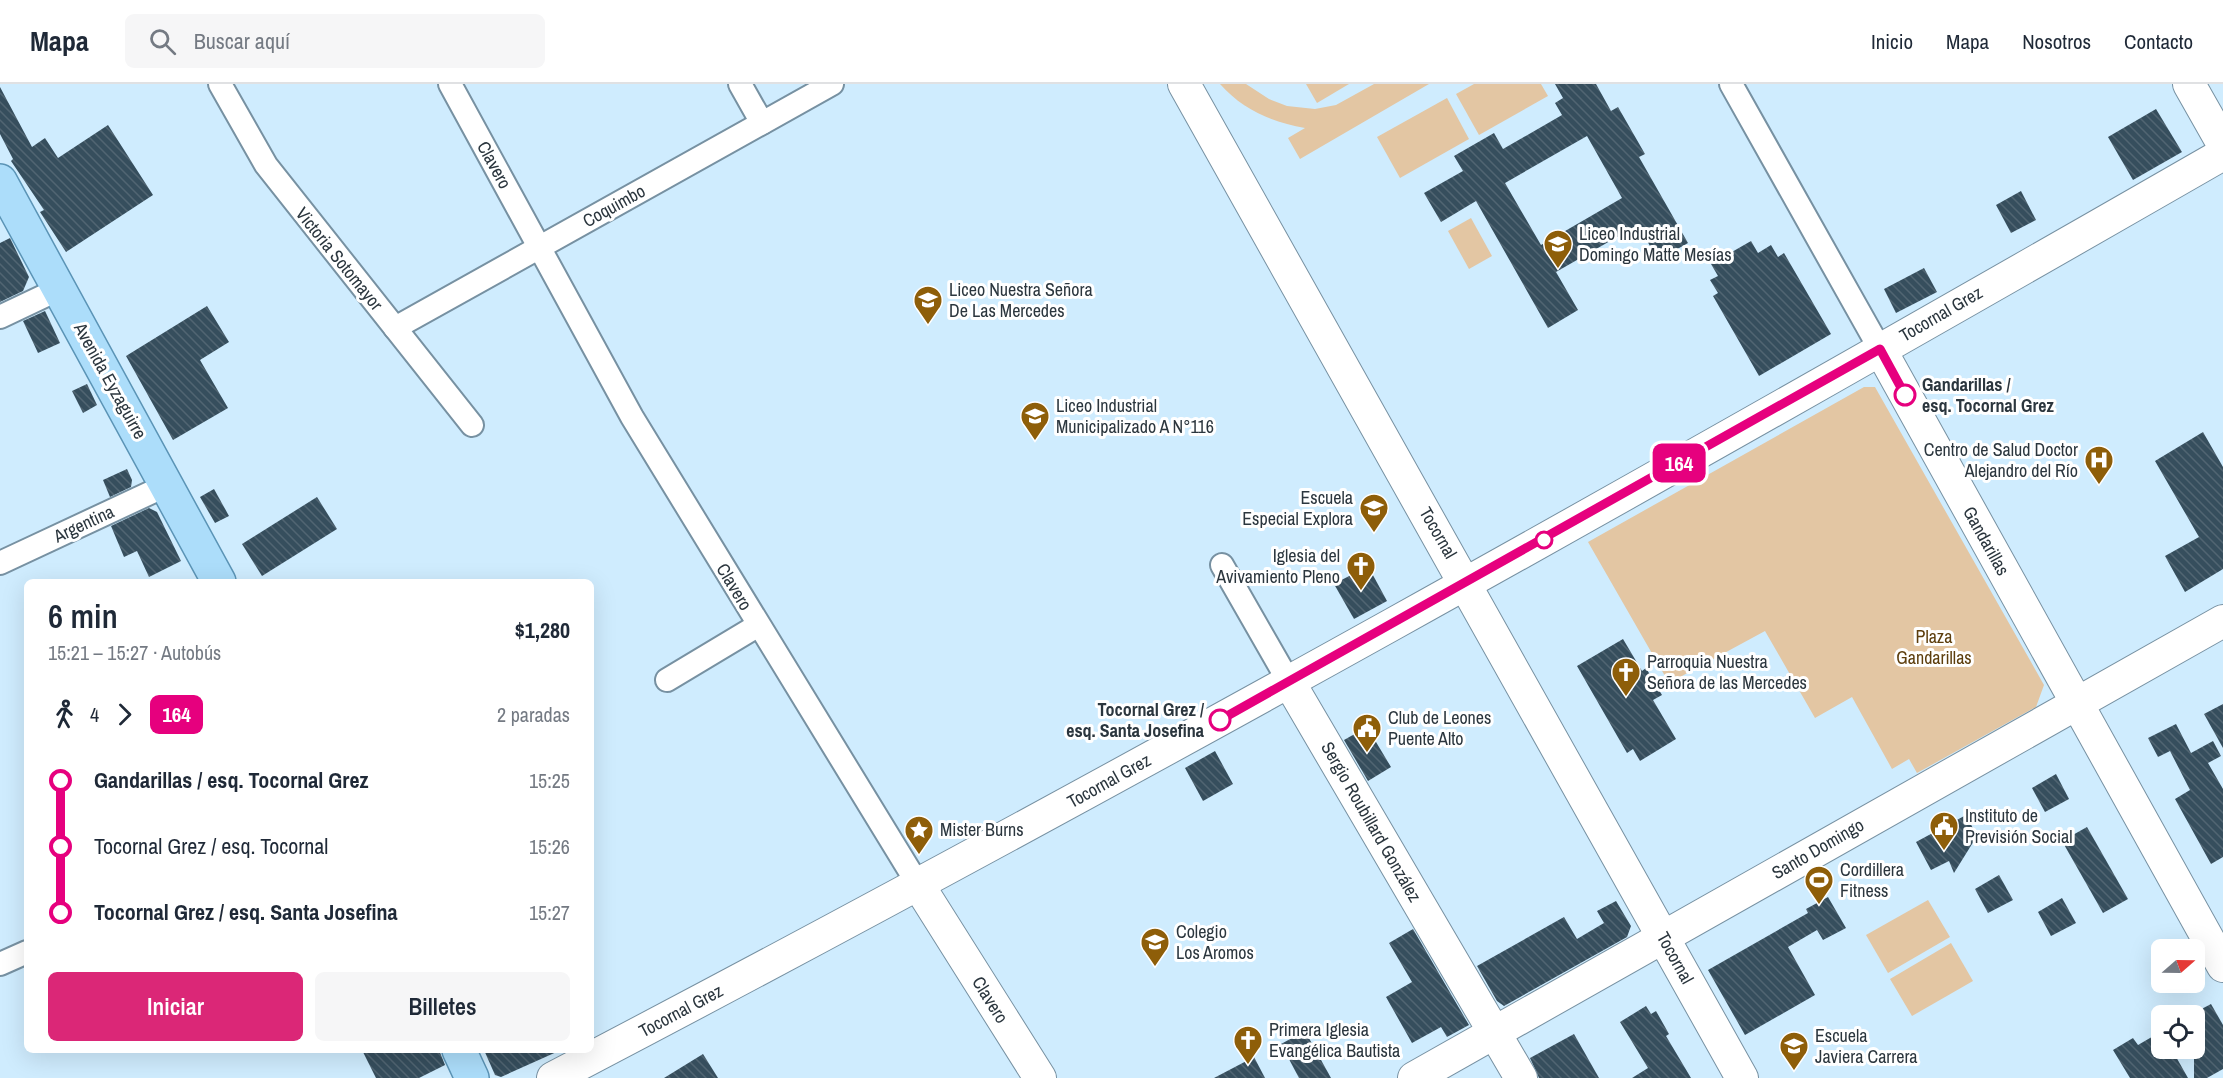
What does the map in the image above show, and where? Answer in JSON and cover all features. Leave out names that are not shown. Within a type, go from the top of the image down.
[{"type":"main road","name":"Avenida Eyzaguirre","points":[[0,181],[217,579]]},
{"type":"main road","points":[[460,1053],[472,1078]]},
{"type":"street","name":"Victoria Sotomayor","points":[[220,84],[266,165],[472,425]]},
{"type":"street","name":"Clavero","points":[[450,84],[632,417],[757,626],[1040,1078]]},
{"type":"street","points":[[741,84],[762,123]]},
{"type":"street","name":"Coquimbo","points":[[395,327],[832,84]]},
{"type":"street","name":"Tocornal","points":[[1184,84],[1742,1078]]},
{"type":"street","name":"Gandarillas","points":[[1731,84],[2223,966]]},
{"type":"street","points":[[2189,84],[2223,144]]},
{"type":"street","name":"Tocornal Grez","points":[[553,1078],[919,886],[1289,682],[2223,154]]},
{"type":"street","points":[[0,317],[59,289]]},
{"type":"street","name":"Argentina","points":[[0,563],[167,485]]},
{"type":"street","name":"Sergio Roubillard González","points":[[1222,565],[1521,1078]]},
{"type":"street","name":"Santo Domingo","points":[[1414,1078],[2223,621]]},
{"type":"street","points":[[667,680],[757,626]]},
{"type":"street","points":[[0,964],[24,953]]},
{"type":"green space","points":[[1220,84],[1246,84],[1269,99],[1287,106],[1315,109],[1336,105],[1374,84],[1429,84],[1300,159],[1288,138],[1305,128],[1281,122],[1248,108]]},
{"type":"green space","points":[[1306,84],[1349,84],[1317,103]]},
{"type":"green space","points":[[1474,84],[1541,84],[1548,96],[1479,135],[1456,94]]},
{"type":"green space","points":[[1447,98],[1469,139],[1400,178],[1377,137]]},
{"type":"green space","points":[[1471,218],[1492,256],[1469,269],[1448,231]]},
{"type":"green space","name":"Plaza Gandarillas","points":[[1864,387],[1875,387],[2044,685],[2036,707],[1917,773],[1909,759],[1892,769],[1852,697],[1815,718],[1765,631],[1669,683],[1588,542]]},
{"type":"green space","points":[[1928,900],[1950,937],[1888,973],[1866,935]]},
{"type":"green space","points":[[1951,943],[1973,981],[1912,1016],[1890,979]]},
{"type":"building","points":[[1555,84],[1596,84],[1611,111],[1618,107],[1645,154],[1639,157],[1688,243],[1658,260],[1638,225],[1556,272],[1578,310],[1548,328],[1476,201],[1441,222],[1424,193],[1463,171],[1454,156],[1494,133],[1503,149],[1562,115],[1555,103],[1563,98]],"holes":[[[1587,136],[1622,198],[1541,245],[1505,183]]]},
{"type":"building","points":[[0,87],[32,147],[45,138],[58,158],[108,125],[153,195],[66,252],[40,212],[44,210],[11,161],[13,159],[0,134]]},
{"type":"building","points":[[2156,109],[2182,152],[2133,180],[2108,137]]},
{"type":"building","points":[[2021,191],[2036,220],[2011,233],[1996,205]]},
{"type":"building","points":[[10,238],[29,277],[23,291],[0,302],[0,243]]},
{"type":"building","points":[[1751,241],[1758,253],[1771,245],[1778,257],[1784,253],[1831,334],[1759,376],[1713,296],[1718,293],[1710,280],[1718,276],[1711,264]]},
{"type":"building","points":[[1924,268],[1937,292],[1896,313],[1884,289]]},
{"type":"building","points":[[207,306],[229,342],[200,360],[228,408],[173,440],[126,356]]},
{"type":"building","points":[[45,311],[60,343],[38,353],[23,321]]},
{"type":"building","points":[[87,384],[97,405],[83,413],[72,391]]},
{"type":"building","points":[[2203,432],[2223,467],[2223,569],[2185,592],[2165,556],[2199,537],[2155,461]]},
{"type":"building","points":[[127,469],[132,480],[131,487],[110,497],[103,480]]},
{"type":"building","points":[[214,489],[229,516],[215,523],[200,497]]},
{"type":"building","points":[[317,497],[337,529],[262,576],[242,544]]},
{"type":"building","points":[[149,508],[157,512],[181,561],[149,577],[137,551],[124,557],[111,526]]},
{"type":"building","name":"Iglesia del Avivamiento Pleno","points":[[1368,566],[1387,601],[1354,619],[1334,584]]},
{"type":"building","name":"Parroquia Nuestra Señora de las Mercedes","points":[[1623,639],[1642,671],[1646,668],[1662,695],[1653,700],[1676,739],[1640,761],[1633,749],[1627,753],[1577,666]]},
{"type":"building","points":[[2223,704],[2223,748],[2204,714]]},
{"type":"building","points":[[2176,724],[2191,753],[2213,741],[2221,756],[2208,763],[2223,789],[2223,857],[2211,864],[2175,799],[2190,790],[2170,751],[2158,757],[2148,738]]},
{"type":"building","name":"Club de Leones Puente Alto","points":[[1367,727],[1391,767],[1368,781],[1344,740]]},
{"type":"building","points":[[1215,751],[1233,784],[1203,801],[1185,768]]},
{"type":"building","points":[[2056,774],[2069,799],[2045,812],[2032,788]]},
{"type":"building","name":"Instituto de Previsión Social","points":[[1966,815],[1977,836],[1954,873],[1949,861],[1931,870],[1916,842]]},
{"type":"building","points":[[2087,827],[2128,899],[2103,913],[2062,841]]},
{"type":"building","points":[[1999,875],[2013,900],[1988,913],[1975,889]]},
{"type":"building","points":[[1828,897],[1846,928],[1823,940],[1817,930],[1788,947],[1815,995],[1745,1035],[1708,970],[1808,913],[1806,909]]},
{"type":"building","points":[[2062,898],[2076,923],[2051,936],[2038,912]]},
{"type":"building","points":[[1616,901],[1631,926],[1627,937],[1504,1006],[1497,1001],[1477,966],[1564,917],[1577,939],[1604,923],[1597,911]]},
{"type":"building","points":[[1413,929],[1469,1025],[1447,1037],[1441,1027],[1412,1043],[1386,997],[1412,982],[1389,943]]},
{"type":"building","points":[[2211,1004],[2223,1025],[2223,1069],[2207,1078],[2194,1078],[2194,1059],[2205,1059],[2205,1007]]},
{"type":"building","points":[[1646,1006],[1651,1014],[1656,1011],[1669,1034],[1666,1036],[1691,1078],[1632,1078],[1648,1068],[1620,1022]]},
{"type":"building","points":[[1305,1031],[1331,1078],[1299,1078],[1281,1044]]},
{"type":"building","points":[[1574,1034],[1599,1078],[1539,1078],[1530,1058]]},
{"type":"building","points":[[2151,1037],[2151,1059],[2177,1059],[2188,1078],[2130,1078],[2113,1050],[2133,1038],[2138,1045]]},
{"type":"building","points":[[364,1053],[440,1053],[445,1065],[419,1078],[376,1078]]},
{"type":"building","points":[[485,1053],[554,1053],[501,1077],[495,1075]]},
{"type":"building","points":[[703,1054],[718,1078],[664,1078]]},
{"type":"building","name":"Primera Iglesia Evangélica Bautista","points":[[1254,1057],[1265,1078],[1214,1078]]},
{"type":"bus line","name":"164","points":[[1220,720],[1880,349],[1905,395]]},
{"type":"place","name":"Liceo Industrial Domingo Matte Mesías","points":[[1558,270]]},
{"type":"place","name":"Liceo Nuestra Señora De Las Mercedes","points":[[928,326]]},
{"type":"place","name":"Gandarillas / esq. Tocornal Grez","points":[[1905,395]]},
{"type":"place","name":"Liceo Industrial Municipalizado A N°116","points":[[1035,442]]},
{"type":"place","name":"Centro de Salud Doctor Alejandro del Río","points":[[2099,486]]},
{"type":"place","name":"Escuela Especial Explora","points":[[1374,534]]},
{"type":"place","name":"Iglesia del Avivamiento Pleno","points":[[1361,592]]},
{"type":"place","name":"Parroquia Nuestra Señora de las Mercedes","points":[[1626,698]]},
{"type":"place","name":"Tocornal Grez / esq. Santa Josefina","points":[[1220,720]]},
{"type":"place","name":"Club de Leones Puente Alto","points":[[1367,754]]},
{"type":"place","name":"Instituto de Previsión Social","points":[[1944,852]]},
{"type":"place","name":"Mister Burns","points":[[919,856]]},
{"type":"place","name":"Cordillera Fitness","points":[[1819,906]]},
{"type":"place","name":"Colegio Los Aromos","points":[[1155,968]]},
{"type":"place","name":"Primera Iglesia Evangélica Bautista","points":[[1248,1066]]},
{"type":"place","name":"Escuela Javiera Carrera","points":[[1794,1072]]}]
